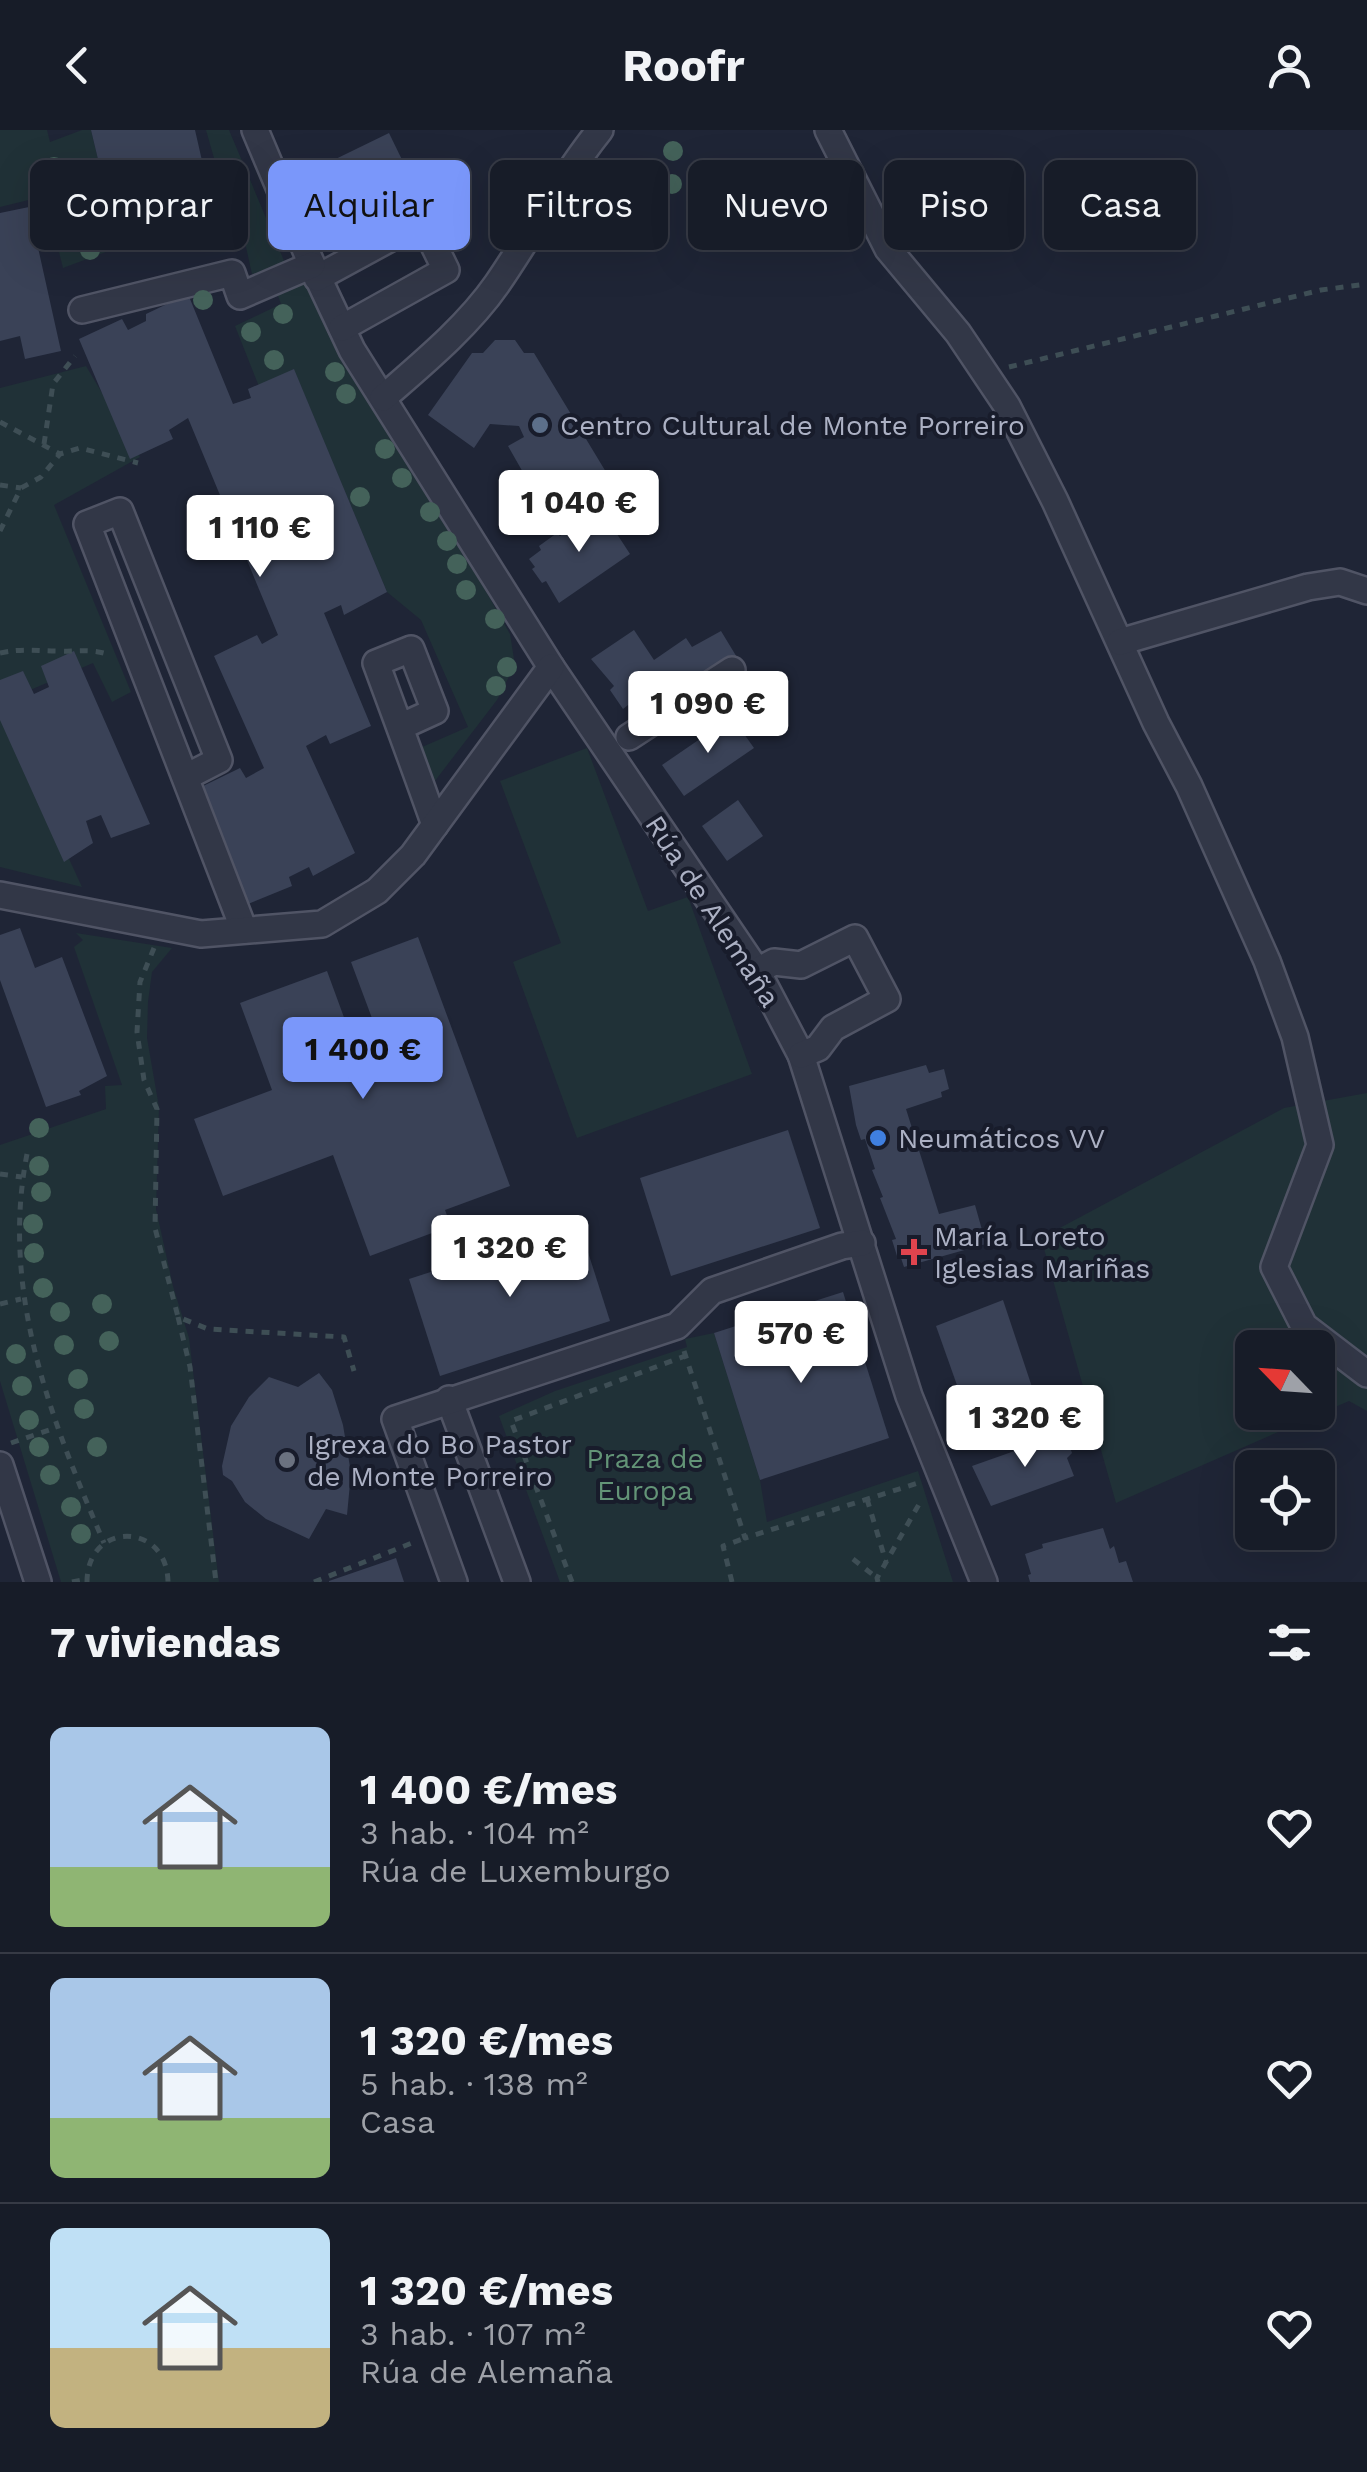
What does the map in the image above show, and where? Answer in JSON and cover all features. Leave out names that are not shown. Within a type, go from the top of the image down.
[{"type":"street","name":"Rúa de Alemaña","points":[[255,130],[315,272],[383,398],[551,666],[756,971],[801,1055],[909,1396],[984,1582]]},
{"type":"street","points":[[383,398],[432,355],[495,287],[569,169],[600,130]]},
{"type":"street","points":[[828,130],[888,249],[987,372],[1055,500],[1156,724],[1190,786],[1267,961],[1295,1037],[1320,1145],[1274,1267],[1304,1326],[1367,1374]]},
{"type":"street","points":[[82,310],[232,273],[240,296],[315,272],[422,221],[446,270],[342,328]]},
{"type":"street","points":[[186,777],[219,760],[120,511],[87,524],[244,930]]},
{"type":"street","points":[[1120,642],[1308,587],[1340,582],[1367,591]]},
{"type":"street","points":[[0,894],[202,934],[322,924],[378,891],[412,855],[551,666]]},
{"type":"street","points":[[629,737],[732,670]]},
{"type":"street","points":[[400,728],[435,824]]},
{"type":"street","points":[[756,971],[774,962],[800,965],[855,938],[887,999],[833,1028],[818,1048],[801,1055]]},
{"type":"street","points":[[454,1582],[395,1419],[676,1326],[712,1291],[842,1246],[862,1243]]},
{"type":"street","points":[[449,1400],[517,1582]]},
{"type":"street","points":[[5,1454],[38,1582]]},
{"type":"path","points":[[987,372],[1320,290],[1367,284]]},
{"type":"path","points":[[44,444],[52,384],[75,356]]},
{"type":"path","points":[[0,422],[60,454]]},
{"type":"path","points":[[0,531],[22,488],[42,477],[60,454],[80,448],[138,463]]},
{"type":"path","points":[[0,485],[22,488]]},
{"type":"path","points":[[0,653],[26,648],[61,652],[90,648],[110,655]]},
{"type":"path","points":[[157,941],[140,982],[138,1032],[144,1080],[157,1108],[155,1228],[190,1367],[216,1582]]},
{"type":"path","points":[[26,1154],[15,1244],[21,1299],[55,1428],[104,1544]]},
{"type":"path","points":[[0,1174],[22,1176]]},
{"type":"path","points":[[0,1304],[21,1299]]},
{"type":"path","points":[[178,1317],[208,1330],[344,1337],[354,1371]]},
{"type":"path","points":[[682,1346],[745,1538]]},
{"type":"path","points":[[572,1582],[511,1421],[685,1356]]},
{"type":"path","points":[[5,1454],[55,1428]]},
{"type":"path","points":[[732,1582],[723,1546],[926,1480]]},
{"type":"path","points":[[853,1559],[877,1580],[929,1488]]},
{"type":"path","points":[[867,1499],[886,1562]]},
{"type":"path","points":[[72,1582],[87,1580],[88,1565],[104,1544],[116,1537],[143,1539],[163,1557],[168,1582]]},
{"type":"path","points":[[314,1582],[415,1542]]},
{"type":"green space","points":[[0,130],[47,130],[50,142],[91,130],[98,160],[30,160],[30,200],[0,207]]},
{"type":"green space","points":[[206,130],[229,130],[242,160],[215,160]]},
{"type":"green space","points":[[248,175],[268,223],[268,250],[280,250],[285,263],[252,274],[247,250]]},
{"type":"green space","points":[[58,250],[111,250],[63,268]]},
{"type":"green space","points":[[309,276],[510,634],[515,665],[497,700],[428,790],[413,751],[468,727],[421,620],[387,592],[294,370],[260,389],[235,326],[281,304],[275,288]]},
{"type":"green space","points":[[86,366],[140,457],[54,505],[131,692],[112,702],[93,663],[0,703],[0,388]]},
{"type":"green space","points":[[0,709],[82,887],[0,867]]},
{"type":"green space","points":[[587,748],[648,911],[688,897],[752,1074],[577,1138],[513,962],[561,943],[500,781]]},
{"type":"green space","points":[[76,933],[172,948],[152,972],[148,1002],[147,1038],[159,1107],[156,1209],[189,1338],[219,1582],[61,1582],[0,1381],[0,1145],[106,1109],[105,1086],[122,1085],[74,947],[83,940]]},
{"type":"green space","points":[[1367,1093],[1367,1411],[1349,1401],[1335,1407],[1335,1330],[1235,1330],[1235,1430],[1283,1430],[1116,1503],[1041,1238],[1284,1108]]},
{"type":"green space","name":"Praza de Europa","points":[[714,1333],[760,1480],[767,1522],[918,1471],[953,1582],[560,1582],[499,1416],[555,1391],[687,1347],[685,1339]]},
{"type":"building","points":[[91,130],[195,130],[202,160],[98,160]]},
{"type":"building","points":[[389,133],[402,160],[334,160]]},
{"type":"building","points":[[29,207],[30,250],[39,250],[61,351],[25,359],[20,336],[0,341],[0,213]]},
{"type":"building","points":[[188,294],[233,404],[251,398],[248,389],[294,369],[387,592],[344,615],[341,605],[324,613],[371,726],[330,744],[326,735],[306,746],[355,853],[313,876],[309,867],[289,877],[292,886],[248,904],[199,788],[240,768],[246,778],[264,768],[214,656],[257,635],[262,644],[278,635],[188,418],[169,430],[173,439],[130,459],[79,339],[122,319],[128,330],[146,321],[146,314]]},
{"type":"building","name":"Centro Cultural de Monte Porreiro","points":[[495,340],[515,340],[524,353],[534,353],[606,472],[561,508],[545,511],[508,446],[524,437],[519,426],[490,424],[474,448],[428,415],[472,353],[483,353]]},
{"type":"building","points":[[600,508],[630,554],[559,603],[546,581],[542,583],[532,569],[535,567],[529,559],[557,533],[560,536],[572,528],[569,524]]},
{"type":"building","points":[[634,630],[654,660],[686,638],[692,647],[721,631],[738,659],[641,725],[628,705],[623,709],[610,690],[614,686],[591,659]]},
{"type":"building","points":[[74,651],[150,824],[111,838],[101,815],[86,821],[93,843],[64,862],[0,720],[0,680],[23,671],[34,694],[49,687],[41,666]]},
{"type":"building","points":[[732,717],[754,748],[684,796],[662,765]]},
{"type":"building","points":[[738,800],[763,836],[727,861],[702,826]]},
{"type":"building","points":[[20,928],[35,968],[62,957],[107,1076],[79,1091],[81,1095],[46,1107],[0,980],[0,935]]},
{"type":"building","points":[[418,937],[510,1186],[445,1210],[451,1226],[370,1256],[333,1155],[223,1196],[194,1119],[272,1090],[240,1003],[327,971],[360,1061],[385,1053],[351,962]]},
{"type":"building","points":[[926,1065],[929,1073],[944,1069],[949,1089],[941,1092],[942,1097],[906,1109],[939,1214],[975,1205],[986,1244],[904,1267],[892,1240],[896,1239],[880,1198],[883,1197],[865,1139],[861,1140],[856,1125],[849,1086]]},
{"type":"building","points":[[788,1130],[820,1228],[671,1276],[640,1178]]},
{"type":"building","points":[[579,1224],[610,1321],[440,1376],[409,1279]]},
{"type":"building","points":[[843,1292],[889,1438],[760,1480],[714,1333]]},
{"type":"building","points":[[1003,1300],[1040,1411],[974,1433],[936,1326]]},
{"type":"building","name":"Igrexa do Bo Pastor de Monte Porreiro","points":[[319,1373],[332,1390],[351,1473],[347,1515],[326,1509],[309,1539],[266,1519],[245,1502],[232,1481],[223,1475],[222,1466],[231,1426],[249,1397],[269,1377],[298,1387]]},
{"type":"building","points":[[1065,1433],[1072,1453],[1067,1458],[1074,1476],[991,1506],[972,1466]]},
{"type":"building","points":[[1103,1528],[1119,1563],[1126,1561],[1133,1582],[1030,1582],[1025,1554],[1043,1548],[1042,1544]]},
{"type":"building","points":[[396,1558],[404,1582],[329,1582],[329,1581]]},
{"type":"place","name":"Centro Cultural de Monte Porreiro","points":[[540,425]]},
{"type":"place","name":"Neumáticos VV","points":[[878,1138]]},
{"type":"place","name":"María Loreto Iglesias Mariñas","points":[[914,1252]]},
{"type":"place","name":"Igrexa do Bo Pastor de Monte Porreiro","points":[[287,1460]]}]
